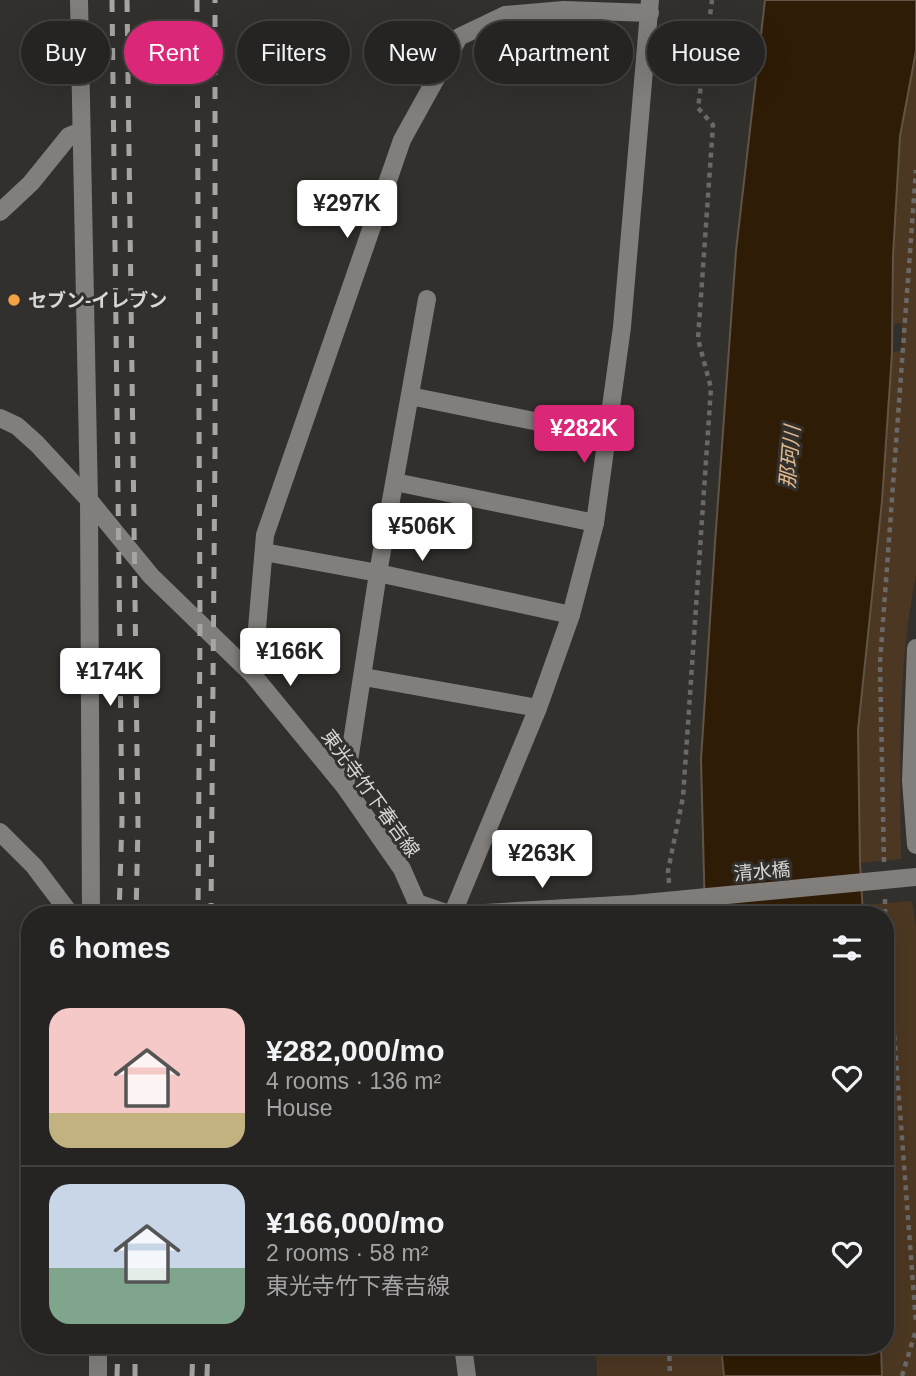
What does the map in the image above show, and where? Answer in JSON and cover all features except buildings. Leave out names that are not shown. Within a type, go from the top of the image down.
[{"type":"street","points":[[79,0],[89,500],[91,906]]},
{"type":"street","points":[[253,676],[265,535],[402,140],[459,37],[505,15],[564,9],[650,6],[622,327],[595,523],[571,615],[538,708],[456,906]]},
{"type":"street","points":[[0,212],[31,184],[69,136],[81,131]]},
{"type":"street","points":[[345,787],[378,573],[427,299]]},
{"type":"street","points":[[410,396],[608,436]]},
{"type":"street","name":"東光寺竹下春吉線","points":[[0,418],[17,426],[27,435],[89,500],[151,576],[253,676],[345,787],[402,869],[417,903],[426,906]]},
{"type":"street","points":[[395,482],[595,523]]},
{"type":"street","points":[[264,552],[378,573],[571,615]]},
{"type":"street","points":[[916,648],[911,781],[916,845]]},
{"type":"street","points":[[364,677],[538,708]]},
{"type":"street","points":[[0,832],[34,866],[64,906]]},
{"type":"street","name":"清水橋","points":[[601,906],[888,882],[916,877]]},
{"type":"street","points":[[98,1354],[98,1376]]},
{"type":"street","points":[[464,1354],[467,1376]]},
{"type":"path","points":[[670,893],[668,871],[683,797],[710,388],[698,339],[713,125],[698,108],[712,0]]},
{"type":"path","points":[[886,906],[888,882],[880,663],[900,420],[916,170]]},
{"type":"path","points":[[894,1023],[916,1327],[902,1376]]},
{"type":"path","points":[[669,1354],[670,1376]]},
{"type":"shaded area","points":[[916,51],[916,575],[903,681],[900,753],[901,859],[860,863],[858,730],[882,501],[892,353],[902,350],[902,323],[894,324],[893,256],[900,136]]},
{"type":"shaded area","points":[[912,901],[916,927],[916,1376],[882,1376],[881,1354],[894,1354],[894,906],[862,905]]},
{"type":"shaded area","points":[[596,1354],[722,1354],[724,1376],[597,1376]]},
{"type":"water","name":"那珂川","points":[[765,0],[916,0],[916,51],[900,136],[893,256],[892,353],[882,501],[858,730],[862,906],[705,906],[701,760],[736,251],[755,84],[765,84],[765,21],[763,21]]},
{"type":"water","points":[[722,1354],[881,1354],[882,1376],[724,1376]]},
{"type":"railway","points":[[112,0],[122,820],[119,906]]},
{"type":"railway","points":[[127,0],[138,825],[136,906]]},
{"type":"railway","points":[[197,0],[200,623],[198,906]]},
{"type":"railway","points":[[211,906],[215,0]]},
{"type":"railway","points":[[117,1376],[118,1354]]},
{"type":"railway","points":[[135,1354],[135,1376]]},
{"type":"railway","points":[[192,1376],[193,1354]]},
{"type":"railway","points":[[207,1376],[208,1354]]},
{"type":"place","name":"セブン-イレブン","points":[[14,300]]}]
